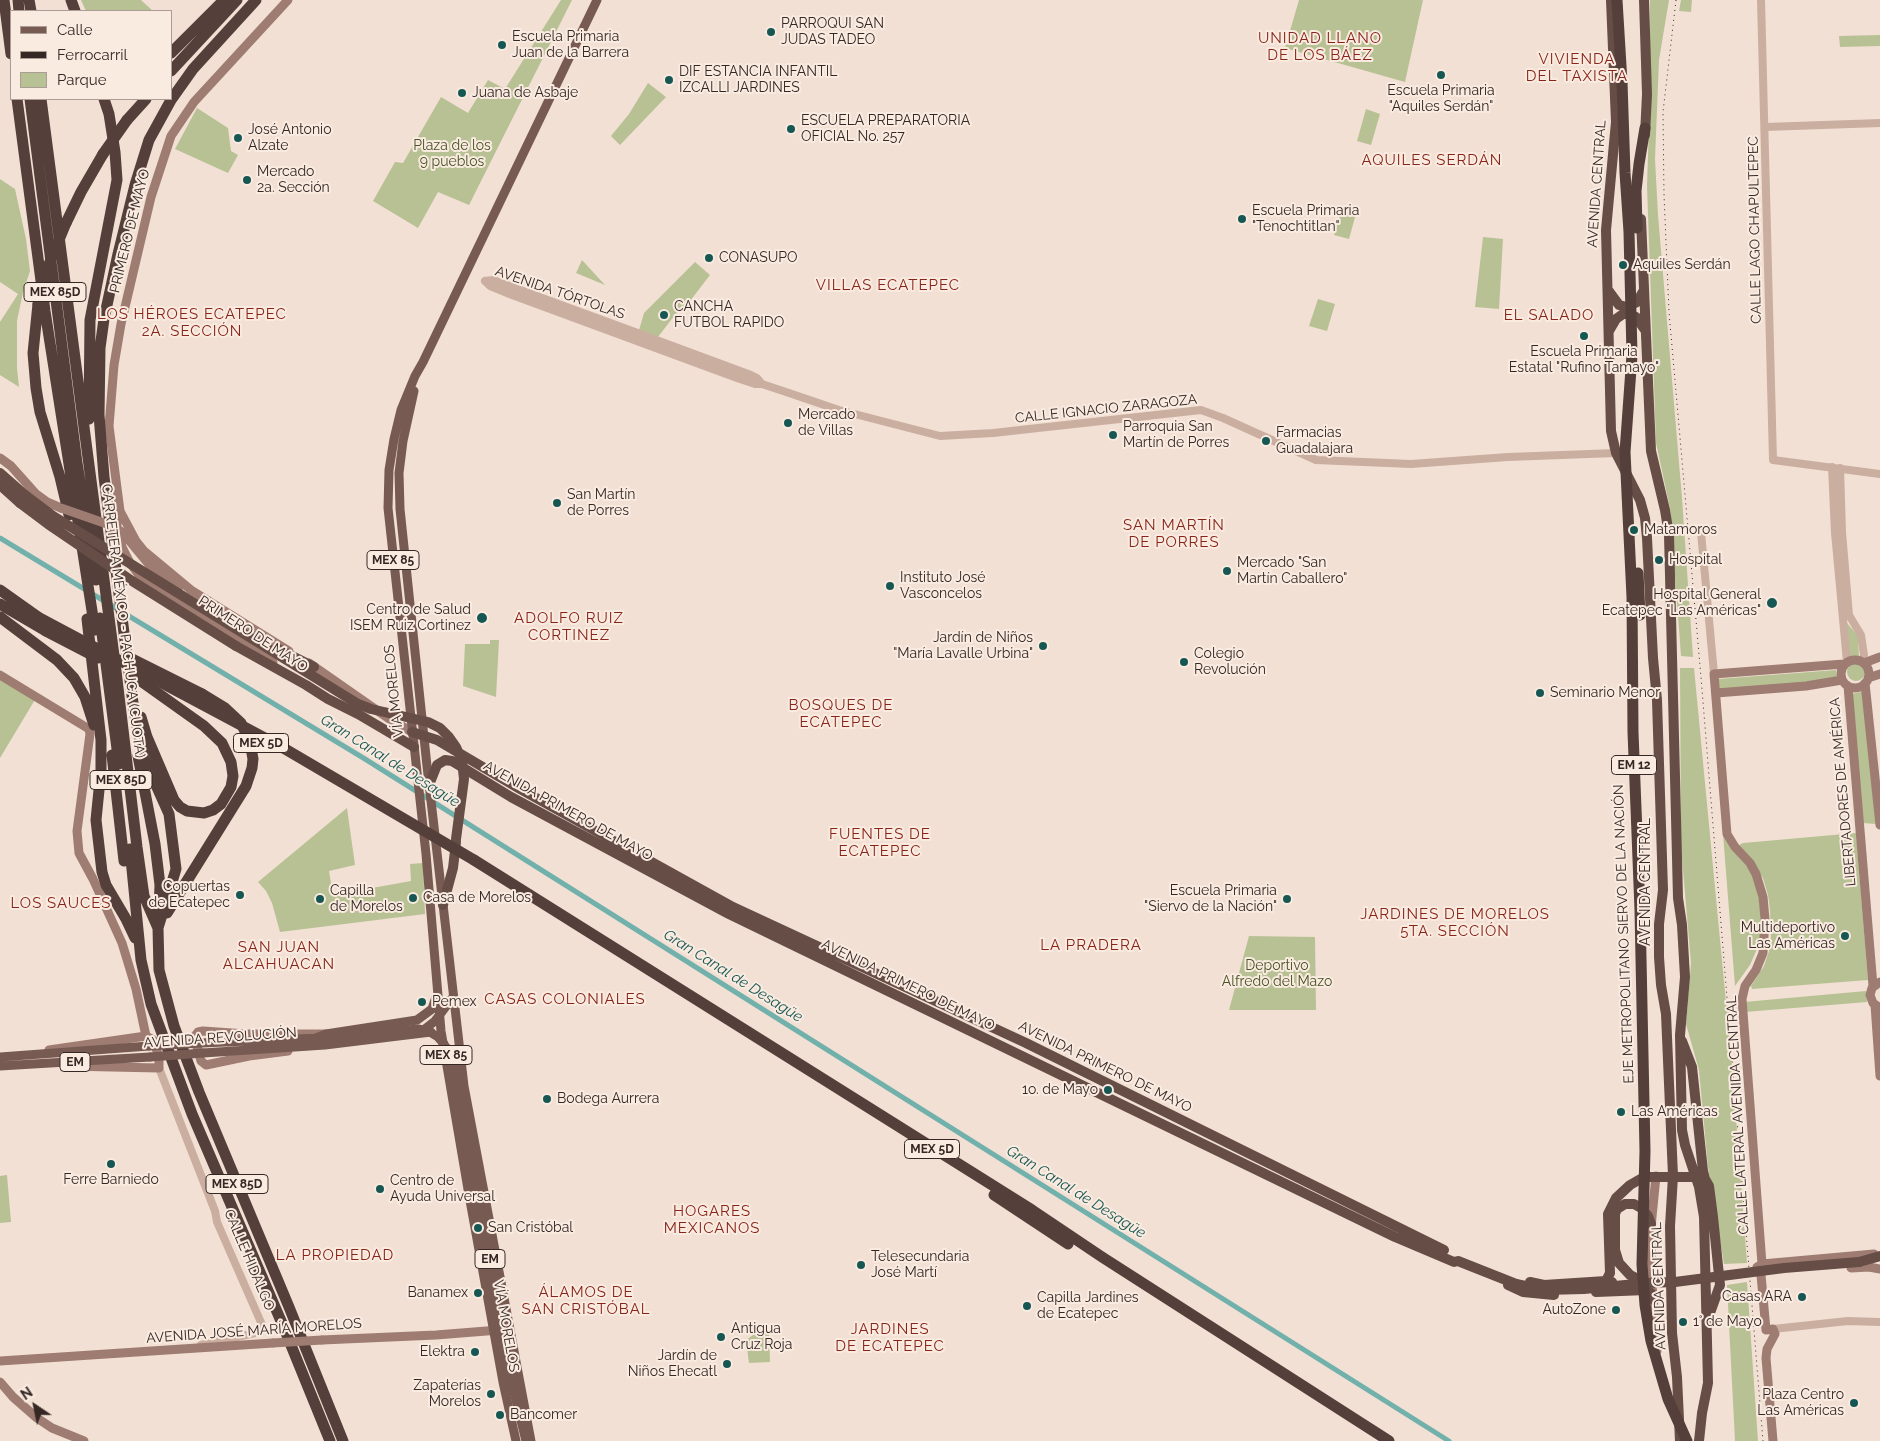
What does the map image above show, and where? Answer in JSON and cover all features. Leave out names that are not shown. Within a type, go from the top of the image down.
[{"type":"highway","points":[[4,0],[10,46]]},
{"type":"highway","points":[[172,52],[224,0]]},
{"type":"highway","points":[[172,70],[237,0]]},
{"type":"highway","points":[[172,99],[194,69],[256,0]]},
{"type":"highway","name":"AVENIDA CENTRAL","points":[[1612,0],[1616,122],[1607,208],[1606,287],[1611,431],[1616,453],[1640,500],[1645,518],[1647,538],[1652,658],[1657,700],[1663,890],[1659,924],[1659,957],[1666,1014],[1673,1176],[1670,1226],[1671,1316],[1683,1440]]},
{"type":"highway","points":[[1617,0],[1622,82]]},
{"type":"highway","name":"EJE METROPOLITANO SIERVO DE LA NACIÓN","points":[[1621,0],[1622,82],[1632,346],[1625,452],[1632,597],[1633,732],[1644,1132],[1642,1264],[1645,1305],[1651,1341],[1668,1399],[1683,1440]]},
{"type":"highway","points":[[1644,0],[1647,94],[1641,213],[1650,451],[1665,510],[1669,535],[1678,898],[1682,925],[1685,977],[1680,1036],[1682,1130],[1700,1177]]},
{"type":"highway","points":[[0,16],[10,54]]},
{"type":"highway","points":[[17,100],[50,349],[77,523],[99,578]]},
{"type":"highway","name":"CARRETERA MÉXICO - PACHUCA (CUOTA)","points":[[30,100],[78,463],[99,578]]},
{"type":"highway","name":"CARRETERA MÉXICO - PACHUCA (CUOTA)","points":[[42,100],[99,578],[144,896],[158,928],[159,970],[172,1018],[188,1065],[289,1306],[343,1441]]},
{"type":"highway","points":[[104,100],[109,114],[117,180],[114,234],[97,318],[95,341],[94,407],[98,452],[104,476]]},
{"type":"highway","points":[[140,949],[104,880],[96,820],[101,770],[104,614],[99,578],[60,477],[37,400],[33,352],[38,304],[47,269],[66,223],[103,154],[126,120],[145,100]]},
{"type":"highway","points":[[158,928],[160,885],[155,844],[148,803],[104,614],[99,578],[104,476],[98,374],[104,319],[135,184],[149,140],[171,100]]},
{"type":"highway","name":"EJE METROPOLITANO SIERVO DE LA NACIÓN","points":[[1645,128],[1636,191],[1638,356],[1631,452],[1640,596],[1640,732],[1652,1151],[1648,1263],[1652,1304],[1666,1373],[1681,1412],[1697,1441]]},
{"type":"highway","points":[[99,578],[105,533],[93,464],[88,417],[89,342],[90,320],[117,180]]},
{"type":"highway","points":[[1606,287],[1619,305],[1627,307],[1636,302],[1644,290]]},
{"type":"highway","points":[[1608,333],[1616,319],[1622,314],[1627,314],[1640,320],[1646,334]]},
{"type":"highway","name":"MEX 85","points":[[0,472],[25,495],[53,516],[358,704],[428,722],[440,728],[456,747],[462,762],[464,779],[453,868],[443,905]]},
{"type":"highway","points":[[0,485],[48,524],[236,646],[309,686]]},
{"type":"highway","points":[[123,560],[166,580],[278,649],[317,668]]},
{"type":"highway","name":"MEX 5D","points":[[0,590],[38,617],[280,746],[472,862],[1032,1210],[1389,1441]]},
{"type":"highway","name":"MEX 5D","points":[[0,604],[134,681],[292,761],[472,862],[1377,1441]]},
{"type":"highway","points":[[104,614],[134,681],[147,737],[174,800],[186,811],[204,813],[213,810],[221,804],[231,787],[233,776],[227,750],[216,736],[134,681]]},
{"type":"highway","name":"CARRETERA MÉXICO - PACHUCA (CUOTA)","points":[[104,614],[140,949],[148,994],[192,1114],[284,1328],[330,1441]]},
{"type":"highway","points":[[0,617],[57,660],[74,678],[85,697],[93,718],[97,740],[90,810],[98,873],[103,886],[126,919]]},
{"type":"highway","points":[[87,643],[136,660],[202,694],[225,708],[241,723],[250,742],[253,759],[246,786],[158,928]]},
{"type":"highway","points":[[134,681],[139,743],[169,814],[176,869],[158,928]]},
{"type":"highway","name":"PRIMERO DE MAYO","points":[[309,686],[414,748]]},
{"type":"highway","name":"PRIMERO DE MAYO","points":[[412,732],[424,735]]},
{"type":"highway","name":"AVENIDA PRIMERO DE MAYO","points":[[424,735],[445,745],[707,897],[1026,1043],[1456,1256],[1458,1261]]},
{"type":"highway","name":"AVENIDA PRIMERO DE MAYO","points":[[430,769],[445,760],[452,761],[511,797],[707,897],[1152,1118],[1396,1237],[1454,1262],[1458,1261],[1504,1280]]},
{"type":"highway","points":[[429,785],[430,769]]},
{"type":"highway","points":[[1680,1036],[1692,1067],[1704,1218],[1708,1319],[1708,1383],[1697,1441]]},
{"type":"highway","points":[[1606,1281],[1610,1273],[1608,1210],[1616,1198],[1630,1185],[1644,1177],[1700,1177]]},
{"type":"highway","points":[[1646,1283],[1630,1275],[1619,1263],[1616,1256],[1615,1214],[1625,1204],[1634,1204],[1642,1208],[1651,1224]]},
{"type":"highway","points":[[1861,1262],[1880,1256]]},
{"type":"highway","points":[[1504,1280],[1536,1289],[1567,1290],[1675,1282],[1784,1268],[1861,1262],[1880,1263]]},
{"type":"highway","points":[[1504,1280],[1515,1279],[1544,1285],[1606,1281],[1612,1282],[1614,1285],[1611,1292]]},
{"type":"highway","points":[[1504,1280],[1512,1288],[1523,1292],[1546,1295],[1646,1290],[1652,1293],[1654,1300]]},
{"type":"highway","points":[[1662,1396],[1683,1440]]},
{"type":"highway","points":[[1662,1396],[1678,1398]]},
{"type":"main road","name":"PRIMERO DE MAYO","points":[[288,0],[194,102],[170,136],[150,197],[114,365],[109,426],[120,511],[136,541],[144,551],[191,590],[317,668],[381,713],[412,732]]},
{"type":"main road","name":"MEX 85","points":[[423,362],[597,0]]},
{"type":"main road","name":"VÍA MORELOS","points":[[423,362],[401,410],[394,439],[389,478],[388,508],[421,804],[441,1030],[493,1331],[516,1441]]},
{"type":"main road","name":"VÍA MORELOS","points":[[423,362],[412,397],[399,473],[400,509],[426,753],[430,769]]},
{"type":"main road","points":[[0,458],[11,466],[36,494],[47,502],[107,524],[122,532],[151,567],[176,584],[204,610],[247,644]]},
{"type":"main road","name":"PRIMERO DE MAYO","points":[[120,511],[117,529],[122,547],[139,575],[162,592],[247,644],[309,686]]},
{"type":"main road","points":[[176,584],[191,590]]},
{"type":"main road","points":[[1714,674],[1846,663],[1854,660],[1863,662],[1880,657]]},
{"type":"main road","points":[[1863,662],[1868,670],[1867,681],[1880,825]]},
{"type":"main road","points":[[1845,683],[1841,674],[1846,663]]},
{"type":"main road","points":[[309,686],[317,687],[322,682],[323,676],[317,668]]},
{"type":"main road","name":"CALLE LATERAL AVENIDA CENTRAL","points":[[1714,674],[1727,834],[1735,847],[1750,863],[1756,874],[1763,897],[1765,919],[1763,953],[1745,986],[1742,999],[1762,1264],[1757,1269],[1761,1275]]},
{"type":"main road","points":[[1716,694],[1845,683],[1857,688],[1880,674]]},
{"type":"main road","points":[[0,675],[89,729],[90,734],[77,831],[79,854],[93,879],[122,943],[136,989],[146,1036]]},
{"type":"main road","name":"LIBERTADORES DE AMÉRICA","points":[[1845,683],[1866,896],[1877,984],[1870,995],[1877,1006]]},
{"type":"main road","points":[[381,713],[393,714],[406,704],[409,695]]},
{"type":"main road","name":"VÍA MORELOS","points":[[429,785],[466,1095],[531,1441]]},
{"type":"main road","points":[[326,1039],[317,1048],[249,1056],[208,1065],[201,1061],[194,1039],[196,1033],[203,1031],[326,1039],[417,1020],[432,1008],[436,1002],[437,991]]},
{"type":"main road","points":[[419,1034],[429,1027],[453,997]]},
{"type":"main road","points":[[1877,1006],[1880,1076]]},
{"type":"main road","name":"EM","points":[[326,1039],[418,1029],[428,1031],[438,1037],[449,1052],[456,1077],[511,1380],[526,1441]]},
{"type":"main road","name":"AVENIDA REVOLUCIÓN","points":[[0,1057],[24,1060],[150,1057],[326,1039],[419,1034],[441,1030]]},
{"type":"main road","points":[[146,1036],[153,1040],[159,1057],[159,1068],[24,1060],[57,1049],[146,1036]]},
{"type":"main road","name":"AVENIDA REVOLUCIÓN","points":[[0,1066],[24,1060],[149,1046],[326,1039]]},
{"type":"main road","points":[[452,1097],[466,1095]]},
{"type":"main road","points":[[1656,1176],[1651,1224],[1654,1300],[1662,1396]]},
{"type":"main road","points":[[1762,1264],[1854,1257],[1880,1252]]},
{"type":"main road","points":[[1773,1441],[1766,1358],[1775,1334],[1773,1329],[1766,1330],[1761,1275],[1860,1267],[1880,1269]]},
{"type":"main road","name":"AVENIDA JOSÉ MARÍA MORELOS","points":[[0,1360],[322,1340],[436,1336],[493,1331],[509,1327]]},
{"type":"main road","points":[[0,1382],[13,1397],[37,1418],[52,1428],[84,1441]]},
{"type":"street","name":"CALLE LAGO CHAPULTEPEC","points":[[1761,0],[1773,460],[1836,468]]},
{"type":"street","points":[[1765,127],[1880,124]]},
{"type":"street","name":"AVENIDA TÓRTOLAS","points":[[493,280],[758,382],[512,295],[490,286],[485,281],[493,280]]},
{"type":"street","name":"CALLE IGNACIO ZARAGOZA","points":[[758,382],[839,410],[940,436],[993,433],[1201,410],[1316,460],[1411,464],[1616,453]]},
{"type":"street","points":[[1836,468],[1880,474]]},
{"type":"street","points":[[1836,468],[1849,615],[1861,635],[1864,655],[1863,662]]},
{"type":"street","points":[[1836,468],[1835,533],[1846,663]]},
{"type":"street","name":"CALLE LATERAL AVENIDA CENTRAL","points":[[1701,532],[1714,674]]},
{"type":"street","name":"CALLE HIDALGO","points":[[159,1068],[218,1222],[262,1325],[262,1330],[256,1333],[184,1349]]},
{"type":"street","points":[[1773,1329],[1848,1322],[1880,1322]]},
{"type":"green space","points":[[81,0],[141,0],[152,10],[86,10]]},
{"type":"green space","name":"Plaza de los 9 pueblos","points":[[561,0],[572,0],[469,205],[438,192],[418,228],[373,201],[395,162],[403,163],[441,97],[468,113],[488,80],[505,89]]},
{"type":"green space","points":[[1299,0],[1423,0],[1405,82],[1285,48]]},
{"type":"green space","points":[[1650,0],[1669,0],[1659,60],[1655,159],[1693,657],[1681,656],[1670,508],[1656,443],[1647,186]]},
{"type":"green space","points":[[1681,0],[1692,0],[1691,12],[1679,11]]},
{"type":"green space","points":[[1880,35],[1880,46],[1840,47],[1839,36]]},
{"type":"green space","points":[[648,83],[666,97],[620,145],[611,136],[629,114]]},
{"type":"green space","points":[[197,108],[228,128],[231,151],[238,155],[228,173],[175,149]]},
{"type":"green space","points":[[1366,109],[1380,114],[1371,145],[1357,141]]},
{"type":"green space","points":[[0,179],[15,189],[26,239],[30,271],[17,321],[19,387],[0,375],[0,322],[18,294],[0,282]]},
{"type":"green space","points":[[1343,206],[1357,210],[1349,239],[1334,235]]},
{"type":"green space","points":[[1483,237],[1503,239],[1499,309],[1475,307]]},
{"type":"green space","points":[[582,260],[605,285],[576,273]]},
{"type":"green space","points":[[695,262],[710,275],[687,305],[681,307],[658,337],[639,330],[644,313]]},
{"type":"green space","points":[[1318,299],[1335,304],[1327,331],[1309,326]]},
{"type":"green space","points":[[1847,623],[1858,636],[1859,658],[1848,659]]},
{"type":"green space","points":[[490,640],[499,640],[496,697],[463,686],[465,644],[490,644]]},
{"type":"green space","points":[[1852,663],[1860,663],[1865,668],[1863,679],[1852,681],[1847,676],[1847,668]]},
{"type":"green space","points":[[1680,668],[1694,668],[1732,1065],[1747,1263],[1724,1264],[1708,1167],[1699,1070],[1686,1024],[1691,963],[1681,847]]},
{"type":"green space","points":[[1836,670],[1837,680],[1719,689],[1718,679]]},
{"type":"green space","points":[[0,676],[36,698],[0,758]]},
{"type":"green space","points":[[1864,691],[1876,824],[1863,823],[1852,694]]},
{"type":"green space","name":"Casa de Morelos","points":[[347,808],[355,865],[329,871],[333,895],[411,881],[410,864],[423,863],[425,914],[280,932],[272,903],[266,891],[258,882]]},
{"type":"green space","points":[[1856,833],[1868,980],[1752,989],[1751,986],[1764,966],[1769,951],[1771,938],[1770,910],[1763,878],[1739,845],[1743,843]]},
{"type":"green space","points":[[1723,834],[1733,851],[1747,866],[1754,879],[1759,898],[1761,923],[1760,942],[1750,965],[1735,986]]},
{"type":"green space","name":"Deportivo Alfredo del Mazo","points":[[1249,936],[1315,937],[1316,1010],[1229,1010]]},
{"type":"green space","points":[[1866,991],[1867,1002],[1745,1012],[1744,1002]]},
{"type":"green space","points":[[7,1175],[11,1222],[0,1223],[0,1176]]},
{"type":"green space","points":[[1747,1282],[1758,1441],[1735,1441],[1727,1285]]},
{"type":"green space","points":[[769,1332],[770,1362],[749,1363],[746,1340],[756,1333]]},
{"type":"waterway","name":"Gran Canal de Desagüe","points":[[0,538],[365,759],[1449,1441]]},
{"type":"railway","points":[[1676,0],[1663,112],[1669,312],[1701,677],[1763,1441]]},
{"type":"place","name":"PARROQUI SAN JUDAS TADEO","points":[[771,32]]},
{"type":"place","name":"Escuela Primaria Juan de la Barrera","points":[[502,45]]},
{"type":"place","name":"Escuela Primaria \"Aquiles Serdán\"","points":[[1441,75]]},
{"type":"place","name":"DIF ESTANCIA INFANTIL IZCALLI JARDINES","points":[[669,80]]},
{"type":"place","name":"Juana de Asbaje","points":[[462,93]]},
{"type":"place","name":"ESCUELA PREPARATORIA OFICIAL No. 257","points":[[791,129]]},
{"type":"place","name":"José Antonio Alzate","points":[[238,138]]},
{"type":"place","name":"Mercado 2a. Sección","points":[[247,180]]},
{"type":"place","name":"Escuela Primaria \"Tenochtitlan\"","points":[[1242,219]]},
{"type":"place","name":"CONASUPO","points":[[709,258]]},
{"type":"place","name":"Aquiles Serdán","points":[[1623,265]]},
{"type":"place","name":"CANCHA FUTBOL RAPIDO","points":[[664,315]]},
{"type":"place","name":"Escuela Primaria Estatal \"Rufino Tamayo\"","points":[[1584,336]]},
{"type":"place","name":"Mercado de Villas","points":[[788,423]]},
{"type":"place","name":"Parroquia San Martín de Porres","points":[[1113,435]]},
{"type":"place","name":"Farmacias Guadalajara","points":[[1266,441]]},
{"type":"place","name":"San Martín de Porres","points":[[557,503]]},
{"type":"place","name":"Matamoros","points":[[1634,530]]},
{"type":"place","name":"Hospital","points":[[1659,560]]},
{"type":"place","name":"Mercado \"San Martín Caballero\"","points":[[1227,571]]},
{"type":"place","name":"Instituto José Vasconcelos","points":[[890,586]]},
{"type":"place","name":"Hospital General Ecatepec \"Las Américas\"","points":[[1772,603]]},
{"type":"place","name":"Centro de Salud ISEM Ruiz Cortinez","points":[[482,618]]},
{"type":"place","name":"Jardín de Niños \"María Lavalle Urbina\"","points":[[1043,646]]},
{"type":"place","name":"Colegio Revolución","points":[[1184,662]]},
{"type":"place","name":"Seminario Menor","points":[[1540,693]]},
{"type":"place","name":"Copuertas de Ecatepec","points":[[240,895]]},
{"type":"place","name":"Casa de Morelos","points":[[413,898]]},
{"type":"place","name":"Capilla de Morelos","points":[[320,899]]},
{"type":"place","name":"Escuela Primaria \"Siervo de la Nación\"","points":[[1287,899]]},
{"type":"place","name":"Multideportivo Las Américas","points":[[1845,936]]},
{"type":"place","name":"Pemex","points":[[422,1002]]},
{"type":"place","name":"1o. de Mayo","points":[[1108,1090]]},
{"type":"place","name":"Bodega Aurrera","points":[[547,1099]]},
{"type":"place","name":"Las Américas","points":[[1621,1112]]},
{"type":"place","name":"Ferre Barniedo","points":[[111,1164]]},
{"type":"place","name":"Centro de Ayuda Universal","points":[[380,1189]]},
{"type":"place","name":"San Cristóbal","points":[[478,1228]]},
{"type":"place","name":"Telesecundaria José Martí","points":[[861,1265]]},
{"type":"place","name":"Banamex","points":[[478,1293]]},
{"type":"place","name":"Casas ARA","points":[[1802,1297]]},
{"type":"place","name":"Capilla Jardines de Ecatepec","points":[[1027,1306]]},
{"type":"place","name":"AutoZone","points":[[1616,1310]]},
{"type":"place","name":"1° de Mayo","points":[[1683,1322]]},
{"type":"place","name":"Antigua Cruz Roja","points":[[721,1337]]},
{"type":"place","name":"Elektra","points":[[475,1352]]},
{"type":"place","name":"Jardín de Niños Ehecatl","points":[[727,1364]]},
{"type":"place","name":"Zapaterías Morelos","points":[[491,1394]]},
{"type":"place","name":"Plaza Centro Las Américas","points":[[1854,1403]]},
{"type":"place","name":"Bancomer","points":[[500,1415]]},
{"type":"district","name":"UNIDAD LLANO DE LOS BÁEZ","points":[[1320,46]]},
{"type":"district","name":"VIVIENDA DEL TAXISTA","points":[[1577,68]]},
{"type":"district","name":"AQUILES SERDÁN","points":[[1432,160]]},
{"type":"district","name":"VILLAS ECATEPEC","points":[[888,285]]},
{"type":"district","name":"EL SALADO","points":[[1549,315]]},
{"type":"district","name":"LOS HÉROES ECATEPEC 2A. SECCIÓN","points":[[192,322]]},
{"type":"district","name":"SAN MARTÍN DE PORRES","points":[[1174,534]]},
{"type":"district","name":"ADOLFO RUIZ CORTINEZ","points":[[569,626]]},
{"type":"district","name":"BOSQUES DE ECATEPEC","points":[[841,714]]},
{"type":"district","name":"FUENTES DE ECATEPEC","points":[[880,842]]},
{"type":"district","name":"LOS SAUCES","points":[[61,903]]},
{"type":"district","name":"JARDINES DE MORELOS 5TA. SECCIÓN","points":[[1455,922]]},
{"type":"district","name":"LA PRADERA","points":[[1091,945]]},
{"type":"district","name":"SAN JUAN ALCAHUACAN","points":[[279,956]]},
{"type":"district","name":"CASAS COLONIALES","points":[[565,999]]},
{"type":"district","name":"HOGARES MEXICANOS","points":[[712,1220]]},
{"type":"district","name":"LA PROPIEDAD","points":[[335,1255]]},
{"type":"district","name":"ÁLAMOS DE SAN CRISTÓBAL","points":[[586,1300]]},
{"type":"district","name":"JARDINES DE ECATEPEC","points":[[890,1338]]}]
